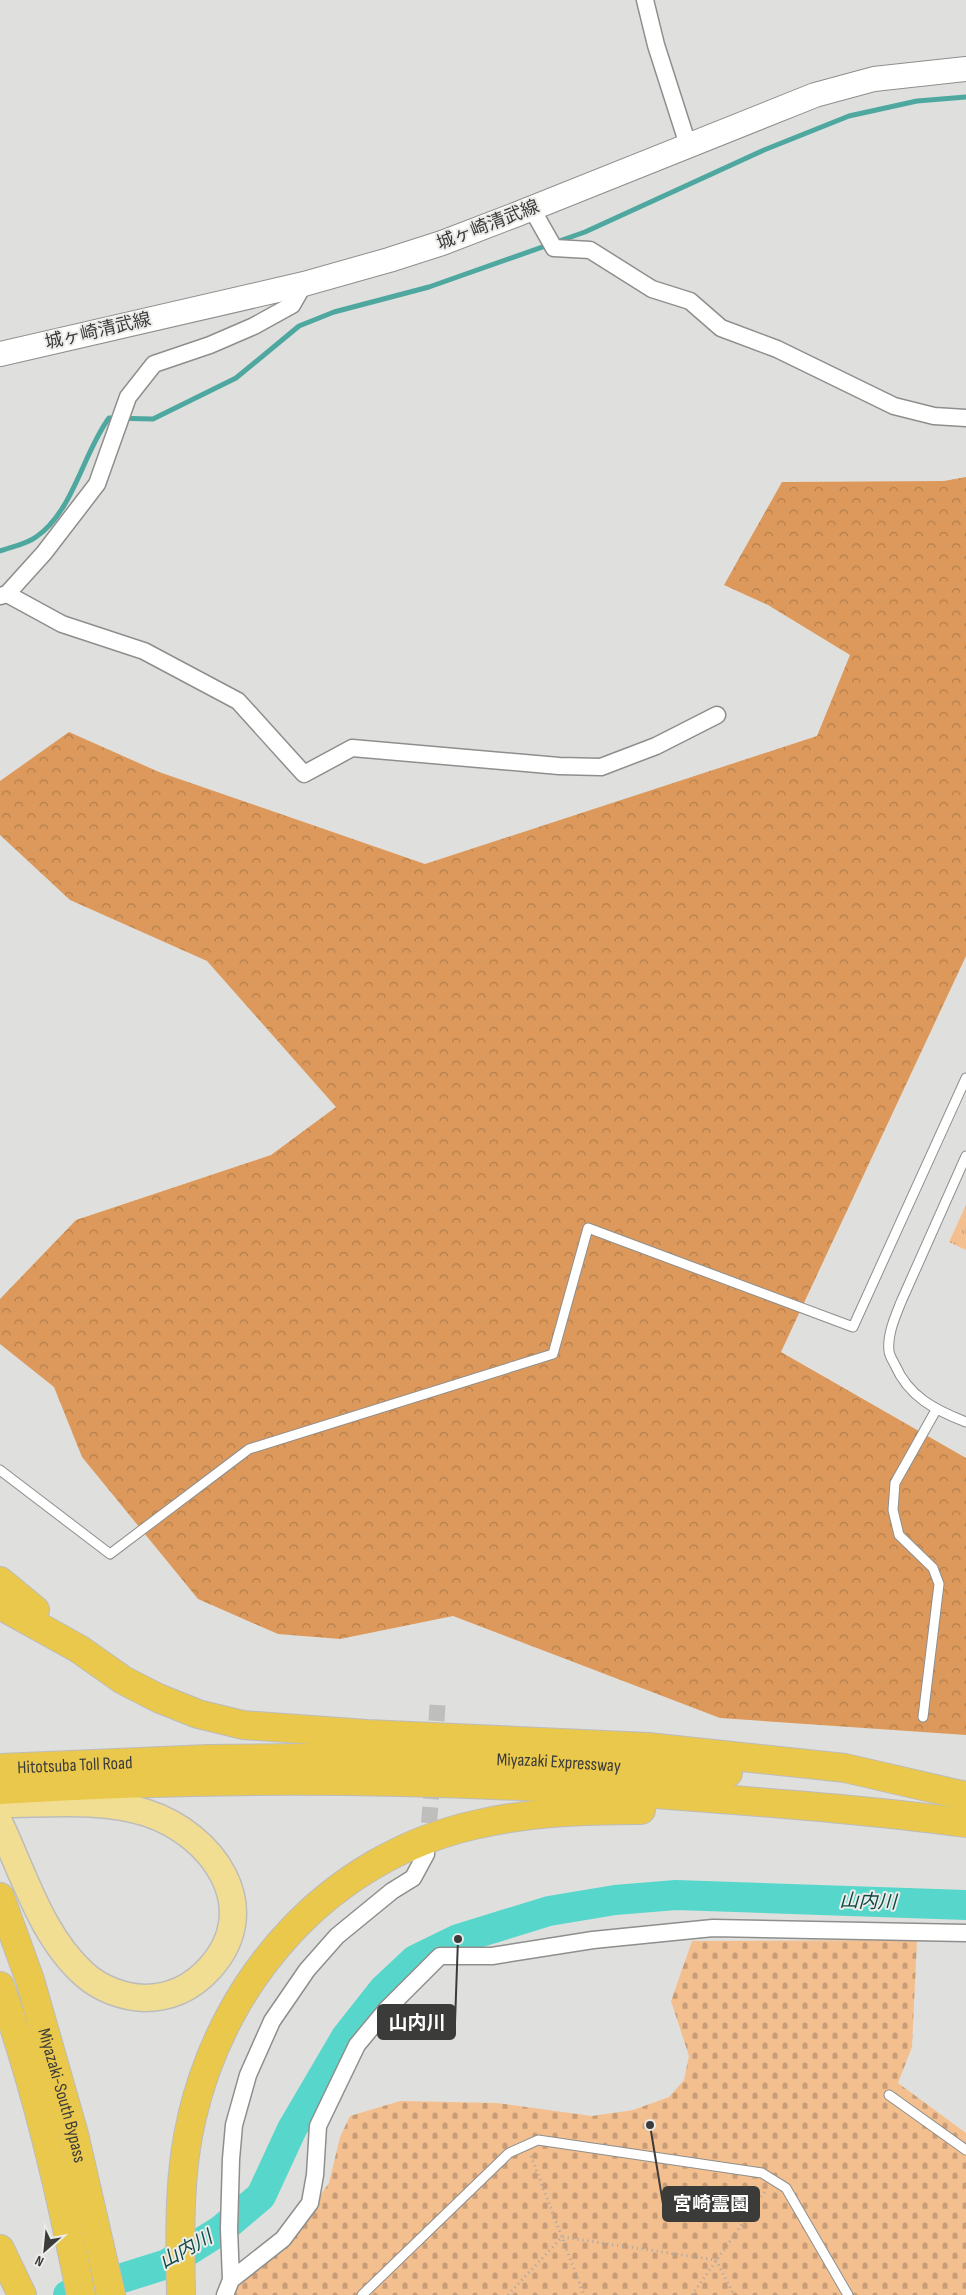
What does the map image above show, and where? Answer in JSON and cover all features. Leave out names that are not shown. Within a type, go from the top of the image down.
[{"type":"highway","points":[[0,1581],[79,1649],[123,1680],[158,1698],[198,1714],[243,1725],[367,1734],[648,1747],[845,1768],[966,1796]]},
{"type":"highway","points":[[0,1605],[79,1649]]},
{"type":"highway","name":"Miyazaki Expressway","points":[[149,1772],[396,1757],[535,1760],[806,1779],[966,1796]]},
{"type":"highway","points":[[5,1790],[149,1772]]},
{"type":"highway","name":"Miyazaki Expressway","points":[[149,1772],[210,1782],[479,1784],[630,1792],[800,1805],[966,1823]]},
{"type":"highway","points":[[5,1790],[210,1782]]},
{"type":"highway","points":[[181,2295],[180,2202],[187,2144],[193,2110],[210,2058],[226,2022],[257,1970],[294,1924],[337,1888],[377,1862],[406,1847],[474,1825],[554,1812],[800,1805]]},
{"type":"highway","name":"Miyazaki-South Bypass","points":[[0,1897],[30,1980],[74,2134],[111,2295]]},
{"type":"highway","name":"Miyazaki-South Bypass","points":[[0,1986],[50,2150],[81,2295]]},
{"type":"highway","points":[[0,2249],[19,2288]]},
{"type":"main road","name":"城ヶ崎清武線","points":[[0,354],[304,284],[442,243],[815,95],[874,79],[966,68]]},
{"type":"main road","points":[[0,1824],[53,1937],[86,1976],[118,1994],[136,1998],[156,1998],[174,1994],[190,1986],[216,1961],[230,1933],[233,1916],[230,1888],[213,1857],[187,1833],[148,1813],[5,1790]]},
{"type":"street","points":[[645,0],[656,45],[688,145]]},
{"type":"street","points":[[532,208],[554,248],[590,250],[652,289],[690,301],[722,328],[777,349],[894,406],[934,416],[966,418]]},
{"type":"street","points":[[304,284],[292,305],[254,326],[210,345],[154,364],[128,397],[97,484],[44,553],[4,595],[62,624],[144,651],[238,701],[304,774],[352,748],[601,768],[656,746],[717,715]]},
{"type":"street","points":[[228,2288],[231,2159],[234,2125],[248,2075],[272,2021],[307,1970],[337,1936],[392,1892],[413,1878],[426,1854]]},
{"type":"street","points":[[228,2288],[283,2239],[310,2203],[315,2175],[318,2126],[357,2045],[386,2010],[440,1956],[492,1956],[593,1940],[713,1928],[966,1934]]},
{"type":"lane","points":[[0,1470],[110,1554],[248,1449],[553,1354],[588,1228],[853,1327],[966,1078]]},
{"type":"lane","points":[[966,1156],[901,1302],[892,1325],[888,1352],[899,1376],[918,1398],[936,1410],[966,1422]]},
{"type":"lane","points":[[923,1717],[939,1584],[933,1568],[900,1535],[893,1510],[895,1483],[936,1410]]},
{"type":"lane","points":[[889,2094],[966,2150]]},
{"type":"lane","points":[[362,2295],[509,2153],[525,2144],[538,2140],[762,2173],[786,2188],[848,2295]]},
{"type":"path","points":[[525,2144],[584,2295]]},
{"type":"path","points":[[692,2295],[773,2179]]},
{"type":"path","points":[[562,2238],[716,2260]]},
{"type":"path","points":[[508,2295],[562,2238]]},
{"type":"path","points":[[716,2260],[734,2295]]},
{"type":"green space","points":[[966,477],[966,956],[781,1352],[966,1458],[966,1735],[720,1718],[453,1616],[340,1639],[278,1634],[198,1599],[82,1457],[54,1387],[0,1344],[0,1299],[76,1220],[271,1155],[336,1107],[207,961],[70,900],[0,835],[0,781],[69,732],[159,772],[425,864],[817,736],[850,655],[768,605],[724,585],[782,482],[944,481]]},
{"type":"green space","points":[[966,1205],[966,1250],[949,1242]]},
{"type":"green space","points":[[917,1940],[912,2047],[898,2083],[966,2133],[966,2295],[232,2295],[234,2290],[293,2235],[329,2183],[340,2137],[350,2116],[400,2101],[497,2103],[592,2116],[633,2110],[669,2097],[684,2080],[689,2056],[671,2001],[692,1941]]},
{"type":"waterway","points":[[0,551],[36,537],[49,526],[69,498],[92,448],[109,418],[153,419],[236,378],[299,326],[334,312],[429,287],[585,232],[764,150],[849,116],[917,101],[966,97]]},
{"type":"waterway","name":"山内川","points":[[68,2295],[167,2264],[221,2230],[261,2196],[292,2129],[346,2037],[383,1990],[415,1960],[458,1939],[549,1911],[615,1900],[676,1895],[966,1905]]},
{"type":"tunnel","points":[[435,1745],[438,1697]]},
{"type":"tunnel","points":[[427,1847],[433,1774]]},
{"type":"place","name":"山内川","points":[[458,1939]]},
{"type":"place","name":"宮崎霊園","points":[[650,2125]]}]
